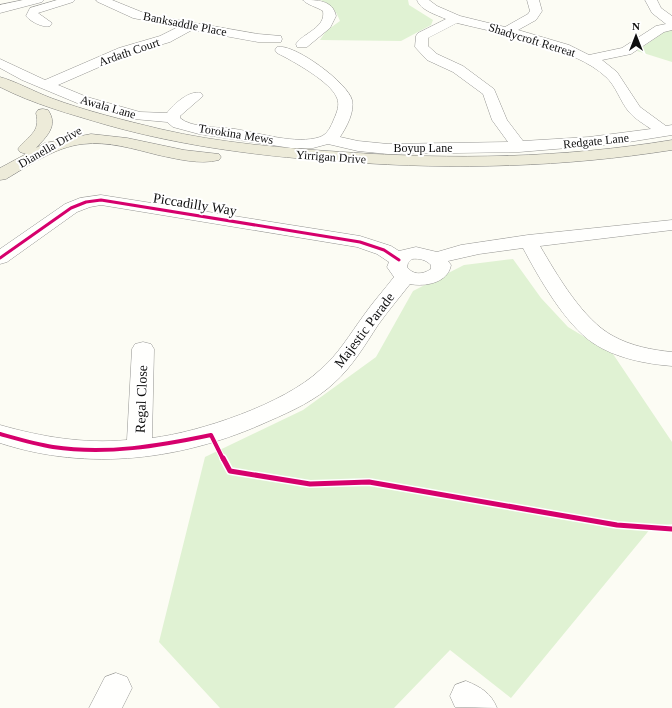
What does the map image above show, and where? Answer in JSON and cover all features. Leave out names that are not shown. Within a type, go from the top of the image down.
[{"type":"main road","name":"Yirrigan Drive","points":[[0,81],[54,104],[84,122],[159,147],[213,157],[374,173],[442,175],[566,172],[672,159]]},
{"type":"main road","name":"Yirrigan Drive","points":[[0,96],[43,113],[84,122],[148,131],[229,146],[315,156],[439,162],[533,160],[618,153],[669,136]]},
{"type":"main road","points":[[33,151],[44,130],[45,120],[43,113]]},
{"type":"main road","name":"Dianella Drive","points":[[0,175],[33,151],[84,122]]},
{"type":"main road","points":[[33,151],[67,142],[98,138],[185,156],[213,157]]},
{"type":"main road","name":"Dianella Drive","points":[[0,163],[33,151]]},
{"type":"street","points":[[0,4],[16,0]]},
{"type":"street","points":[[0,9],[38,0]]},
{"type":"street","points":[[0,18],[32,14],[38,8],[69,0]]},
{"type":"street","name":"Banksaddle Place","points":[[102,0],[137,16],[289,45]]},
{"type":"street","points":[[310,0],[329,10],[330,16],[326,24],[314,33],[289,45],[336,86],[344,97],[346,106],[344,115],[335,135],[328,139]]},
{"type":"street","name":"Shadycroft Retreat","points":[[423,0],[423,2],[432,9],[456,19],[507,31],[564,48],[588,59],[612,75],[636,110],[669,136]]},
{"type":"street","points":[[507,31],[532,17],[536,11],[533,0]]},
{"type":"street","points":[[651,0],[656,10],[672,22]]},
{"type":"street","points":[[32,14],[32,16],[46,23]]},
{"type":"street","points":[[456,19],[422,36],[421,48],[432,57],[458,69],[489,92],[500,120],[519,147]]},
{"type":"street","name":"Ardath Court","points":[[45,85],[124,51],[165,39],[189,26]]},
{"type":"street","points":[[588,59],[626,51],[660,29],[672,26]]},
{"type":"street","name":"Awala Lane","points":[[0,63],[27,77],[82,100],[139,116],[172,118]]},
{"type":"street","points":[[172,118],[177,110],[196,96]]},
{"type":"street","name":"Torokina Mews","points":[[172,118],[178,124],[202,130],[282,141],[307,143],[328,139]]},
{"type":"street","name":"Redgate Lane","points":[[519,147],[554,146],[628,138],[669,136]]},
{"type":"street","name":"Boyup Lane","points":[[328,139],[344,145],[358,147],[400,149],[519,147]]},
{"type":"street","name":"Piccadilly Way","points":[[0,258],[71,208],[86,202],[101,200],[360,242],[384,250],[402,268]]},
{"type":"street","points":[[436,258],[461,251],[528,241],[672,225]]},
{"type":"street","points":[[528,241],[565,301],[600,338],[626,349],[672,359]]},
{"type":"street","points":[[416,253],[427,254],[436,258],[441,265],[441,268],[434,277],[417,279],[402,268],[406,255],[416,253]]},
{"type":"street","name":"Majestic Parade","points":[[0,434],[32,443],[65,448],[97,450],[139,448],[169,444],[211,435],[247,422],[292,401],[327,377],[352,351],[402,268]]},
{"type":"street","name":"Regal Close","points":[[139,448],[143,349]]},
{"type":"green space","points":[[321,0],[408,0],[409,5],[433,20],[431,25],[401,41],[320,40],[326,31],[340,21],[333,8]]},
{"type":"green space","points":[[672,29],[672,62],[637,51],[667,30]]},
{"type":"green space","points":[[513,259],[541,298],[568,327],[613,354],[672,442],[672,524],[651,528],[511,698],[450,650],[394,708],[220,708],[159,642],[205,457],[303,410],[376,357],[413,291],[464,265]]},
{"type":"cycle path","points":[[0,258],[71,208],[86,202],[101,200],[360,242],[384,250],[399,260]]},
{"type":"cycle path","points":[[0,434],[28,442],[55,447],[100,450],[145,447],[211,435],[230,471],[310,484],[369,482],[617,525],[672,529]]}]
